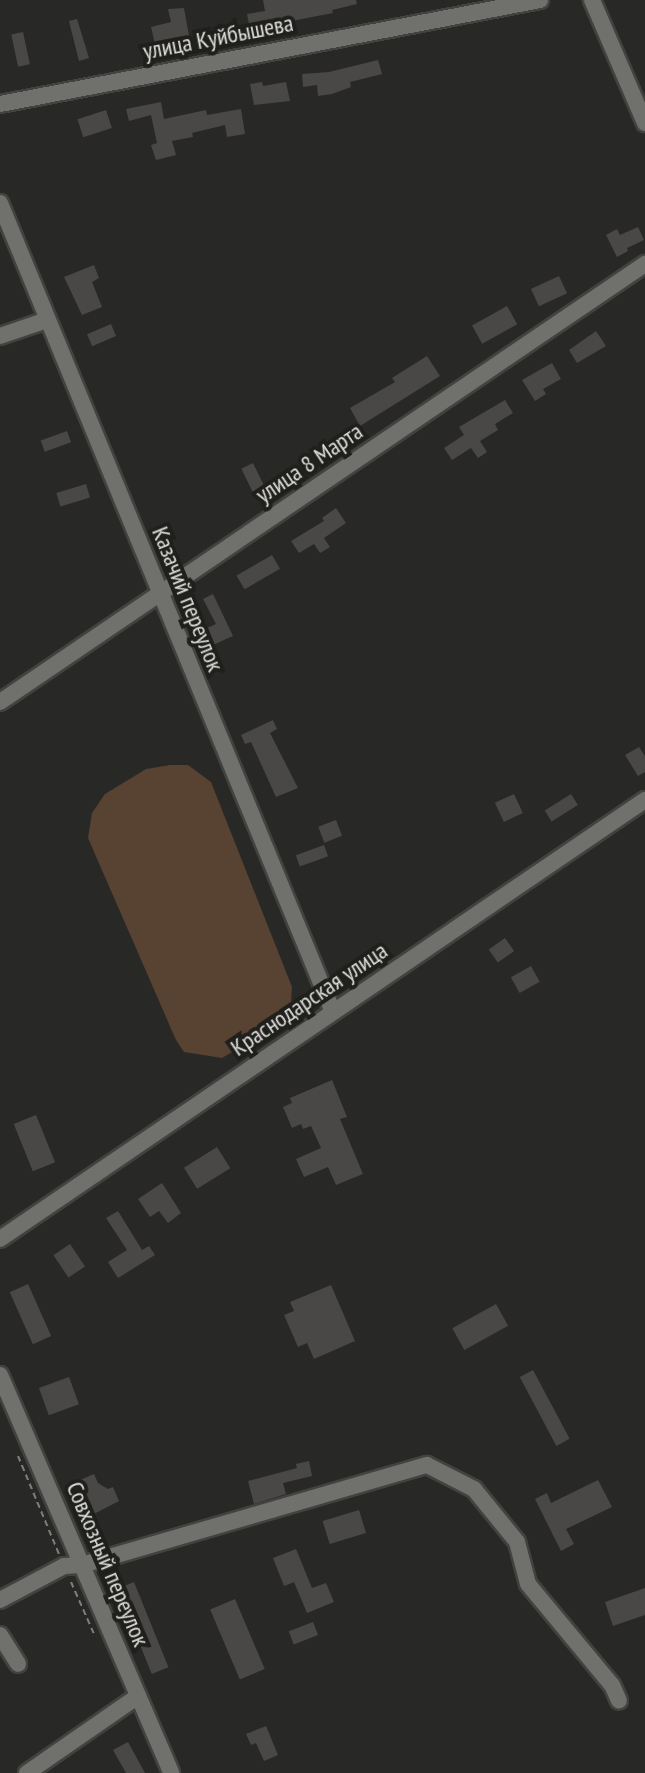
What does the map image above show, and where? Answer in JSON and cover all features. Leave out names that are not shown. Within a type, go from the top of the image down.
[{"type":"street","name":"улица Куйбышева","points":[[0,104],[540,0]]},
{"type":"street","points":[[592,0],[645,123]]},
{"type":"street","name":"Казачий переулок","points":[[0,203],[333,1012]]},
{"type":"street","name":"улица 8 Марта","points":[[0,702],[645,264]]},
{"type":"street","points":[[0,336],[47,320]]},
{"type":"street","name":"Краснодарская улица","points":[[0,1239],[645,800]]},
{"type":"street","name":"Совхозный переулок","points":[[0,1375],[171,1773]]},
{"type":"street","points":[[0,1600],[64,1566],[82,1565],[427,1465],[474,1489],[517,1542],[528,1584],[612,1685],[619,1701]]},
{"type":"street","points":[[0,1635],[18,1664]]},
{"type":"street","points":[[27,1773],[138,1696]]},
{"type":"shaded area","points":[[188,765],[211,782],[292,987],[291,1004],[273,1028],[222,1058],[184,1052],[176,1040],[88,838],[92,813],[105,794],[146,769]]},
{"type":"building","points":[[263,0],[356,0],[357,4],[332,10],[333,13],[250,29],[247,14],[265,11]]},
{"type":"building","points":[[184,8],[189,36],[155,44],[151,27],[171,22],[168,9]]},
{"type":"building","points":[[77,19],[89,58],[79,61],[69,21]]},
{"type":"building","points":[[23,32],[30,64],[18,67],[11,34]]},
{"type":"building","points":[[378,60],[382,74],[350,82],[351,87],[332,94],[318,96],[317,85],[303,87],[302,74],[329,72]]},
{"type":"building","points":[[262,82],[263,86],[286,82],[290,101],[254,105],[250,84]]},
{"type":"building","points":[[161,102],[164,119],[206,110],[207,115],[241,109],[245,134],[227,137],[225,125],[192,133],[193,137],[172,141],[176,155],[156,160],[151,145],[157,143],[151,115],[129,121],[126,109]]},
{"type":"building","points":[[106,110],[112,128],[83,137],[77,119]]},
{"type":"building","points":[[638,227],[644,240],[617,257],[606,235],[617,229],[620,235]]},
{"type":"building","points":[[94,265],[99,278],[92,282],[102,307],[82,315],[64,277]]},
{"type":"building","points":[[559,276],[567,293],[539,306],[531,289]]},
{"type":"building","points":[[507,306],[517,324],[482,344],[472,325]]},
{"type":"building","points":[[111,324],[116,336],[92,346],[87,334]]},
{"type":"building","points":[[596,331],[606,346],[577,363],[569,350]]},
{"type":"building","points":[[427,356],[440,376],[360,426],[350,408],[395,382],[392,378]]},
{"type":"building","points":[[552,363],[561,379],[543,389],[546,394],[535,401],[522,380]]},
{"type":"building","points":[[505,400],[513,413],[495,424],[498,430],[480,441],[487,452],[478,458],[471,448],[452,460],[444,448],[464,435],[459,427]]},
{"type":"building","points":[[67,431],[71,442],[45,452],[41,441]]},
{"type":"building","points":[[253,463],[265,488],[254,494],[241,469]]},
{"type":"building","points":[[86,484],[90,497],[60,506],[56,493]]},
{"type":"building","points":[[336,508],[346,523],[324,538],[330,547],[320,553],[314,544],[299,553],[291,541],[324,521],[322,518]]},
{"type":"building","points":[[272,555],[280,569],[244,589],[236,576]]},
{"type":"building","points":[[213,594],[233,636],[204,649],[196,633],[216,624],[203,599]]},
{"type":"building","points":[[273,720],[277,729],[270,733],[298,788],[276,797],[251,742],[245,744],[241,735]]},
{"type":"building","points":[[639,747],[645,756],[645,772],[638,776],[625,755]]},
{"type":"building","points":[[514,794],[523,813],[504,822],[495,803]]},
{"type":"building","points":[[571,794],[578,805],[552,821],[545,810]]},
{"type":"building","points":[[336,820],[342,836],[324,843],[318,827]]},
{"type":"building","points":[[324,845],[328,856],[300,867],[296,855]]},
{"type":"building","points":[[505,938],[514,951],[498,963],[489,949]]},
{"type":"building","points":[[531,966],[540,982],[520,993],[511,977]]},
{"type":"building","points":[[332,1080],[347,1117],[340,1119],[363,1174],[336,1185],[328,1167],[304,1177],[296,1159],[321,1148],[311,1126],[303,1129],[301,1124],[292,1128],[283,1107],[292,1103],[290,1098]]},
{"type":"building","points":[[36,1115],[55,1162],[33,1171],[14,1124]]},
{"type":"building","points":[[217,1147],[230,1168],[197,1189],[184,1168]]},
{"type":"building","points":[[162,1183],[181,1213],[168,1223],[159,1211],[150,1217],[138,1199]]},
{"type":"building","points":[[118,1211],[142,1250],[149,1246],[155,1255],[118,1278],[108,1262],[127,1250],[106,1218]]},
{"type":"building","points":[[70,1244],[85,1266],[69,1278],[53,1255]]},
{"type":"building","points":[[28,1284],[51,1336],[33,1344],[10,1292]]},
{"type":"building","points":[[331,1285],[355,1341],[314,1359],[307,1343],[298,1347],[284,1315],[294,1311],[290,1302]]},
{"type":"building","points":[[496,1304],[508,1326],[464,1350],[452,1328]]},
{"type":"building","points":[[533,1370],[570,1439],[556,1446],[520,1377]]},
{"type":"building","points":[[69,1377],[79,1404],[49,1415],[39,1388]]},
{"type":"building","points":[[309,1461],[312,1476],[283,1483],[286,1494],[254,1504],[248,1481],[297,1468],[296,1464]]},
{"type":"building","points":[[94,1474],[98,1483],[108,1489],[113,1487],[119,1501],[90,1516],[78,1487],[83,1486],[80,1480]]},
{"type":"building","points":[[598,1480],[612,1507],[566,1529],[574,1544],[561,1551],[535,1499],[547,1493],[551,1503]]},
{"type":"building","points":[[359,1510],[366,1533],[330,1544],[323,1521]]},
{"type":"building","points":[[296,1549],[312,1588],[326,1583],[334,1602],[307,1613],[294,1582],[284,1586],[273,1558]]},
{"type":"building","points":[[134,1582],[168,1667],[152,1674],[117,1589]]},
{"type":"building","points":[[645,1588],[645,1615],[613,1626],[605,1602]]},
{"type":"building","points":[[235,1599],[265,1669],[240,1680],[210,1610]]},
{"type":"building","points":[[313,1622],[318,1635],[294,1644],[289,1631]]},
{"type":"building","points":[[266,1726],[278,1755],[264,1761],[256,1743],[251,1745],[246,1734]]},
{"type":"building","points":[[128,1742],[145,1773],[126,1773],[113,1750]]}]
